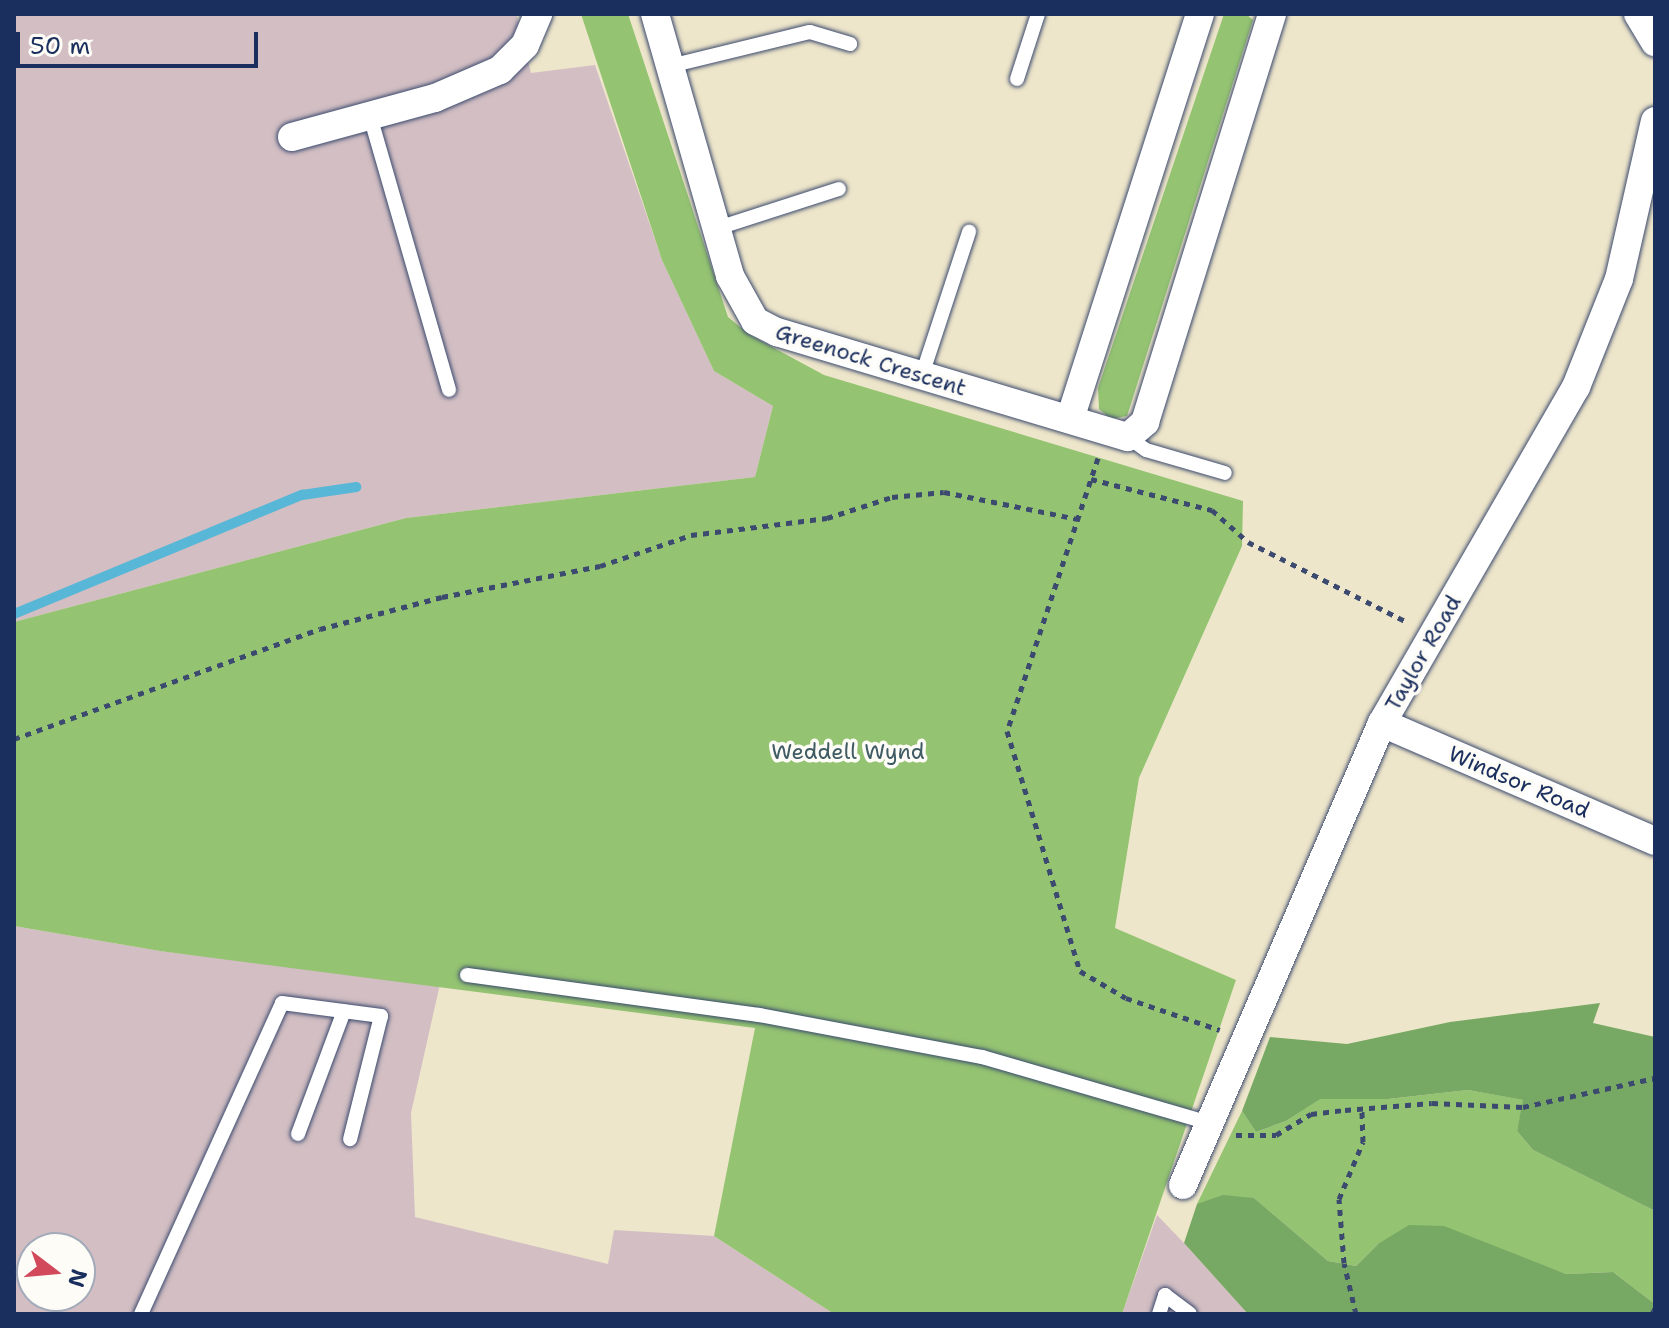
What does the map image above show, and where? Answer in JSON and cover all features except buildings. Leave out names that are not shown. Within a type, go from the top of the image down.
[{"type":"street","points":[[292,137],[435,98],[500,70],[525,45],[538,14]]},
{"type":"street","name":"Greenock Crescent","points":[[655,14],[738,297],[755,321],[777,332],[1118,434]]},
{"type":"street","points":[[1070,419],[1200,14]]},
{"type":"street","points":[[1118,434],[1145,422],[1272,14]]},
{"type":"street","points":[[1638,14],[1655,42]]},
{"type":"street","name":"Taylor Road","points":[[1183,1185],[1382,723],[1576,387],[1619,279],[1655,121]]},
{"type":"street","name":"Windsor Road","points":[[1382,723],[1655,841]]},
{"type":"lane","points":[[1017,79],[1038,14]]},
{"type":"lane","points":[[670,66],[810,32],[850,44]]},
{"type":"lane","points":[[370,116],[449,390]]},
{"type":"lane","points":[[718,228],[839,189]]},
{"type":"lane","points":[[922,375],[969,232]]},
{"type":"lane","points":[[1118,434],[1146,450],[1225,473]]},
{"type":"lane","points":[[467,975],[759,1015],[982,1057],[1209,1123]]},
{"type":"lane","points":[[141,1314],[282,1003],[381,1016],[350,1139]]},
{"type":"lane","points":[[298,1134],[344,1011]]},
{"type":"lane","points":[[1159,1314],[1165,1295],[1190,1314]]},
{"type":"path","points":[[1118,434],[1091,479],[1007,731],[1080,971],[1126,998],[1246,1038]]},
{"type":"path","points":[[1091,479],[1212,510],[1248,542],[1433,635]]},
{"type":"path","points":[[14,739],[320,629],[442,597],[600,566],[691,535],[827,518],[892,497],[944,492],[1078,519]]},
{"type":"path","points":[[1209,1123],[1242,1138],[1276,1135],[1311,1114],[1432,1103],[1523,1107],[1655,1078]]},
{"type":"path","points":[[1356,1314],[1344,1263],[1339,1199],[1363,1142],[1362,1110]]},
{"type":"path","points":[[1652,1314],[1655,1308]]},
{"type":"shaded area","points":[[14,14],[516,14],[531,73],[595,65],[662,260],[714,371],[773,406],[755,477],[406,518],[14,622]]},
{"type":"shaded area","points":[[14,926],[160,951],[440,984],[411,1113],[415,1217],[608,1264],[614,1230],[714,1236],[834,1314],[14,1314]]},
{"type":"shaded area","points":[[1157,1215],[1184,1243],[1248,1314],[1122,1314]]},
{"type":"green space","name":"Weddell Wynd","points":[[581,14],[628,14],[728,317],[750,335],[824,375],[1243,501],[1242,546],[1139,778],[1115,928],[1236,980],[1122,1314],[834,1314],[714,1236],[755,1028],[160,951],[14,926],[14,622],[406,518],[755,477],[773,406],[714,371],[662,260]]},
{"type":"green space","points":[[1224,14],[1246,14],[1253,20],[1127,416],[1111,419],[1099,409],[1098,388]]},
{"type":"green space","points":[[1600,1003],[1593,1023],[1655,1037],[1655,1211],[1533,1150],[1517,1131],[1523,1100],[1468,1090],[1388,1099],[1320,1099],[1286,1121],[1256,1132],[1242,1111],[1270,1037],[1347,1044],[1450,1022]]},
{"type":"green space","points":[[1468,1090],[1524,1100],[1517,1131],[1533,1150],[1655,1211],[1655,1304],[1613,1272],[1566,1274],[1507,1253],[1378,1244],[1356,1266],[1328,1261],[1254,1198],[1197,1204],[1242,1111],[1256,1132],[1286,1121],[1319,1099],[1388,1099]]},
{"type":"green space","points":[[1223,1195],[1254,1198],[1328,1261],[1356,1266],[1378,1244],[1409,1225],[1444,1226],[1566,1274],[1613,1272],[1655,1304],[1655,1314],[1248,1314],[1184,1243],[1197,1204]]},
{"type":"waterway","points":[[14,614],[302,495],[356,487]]}]
